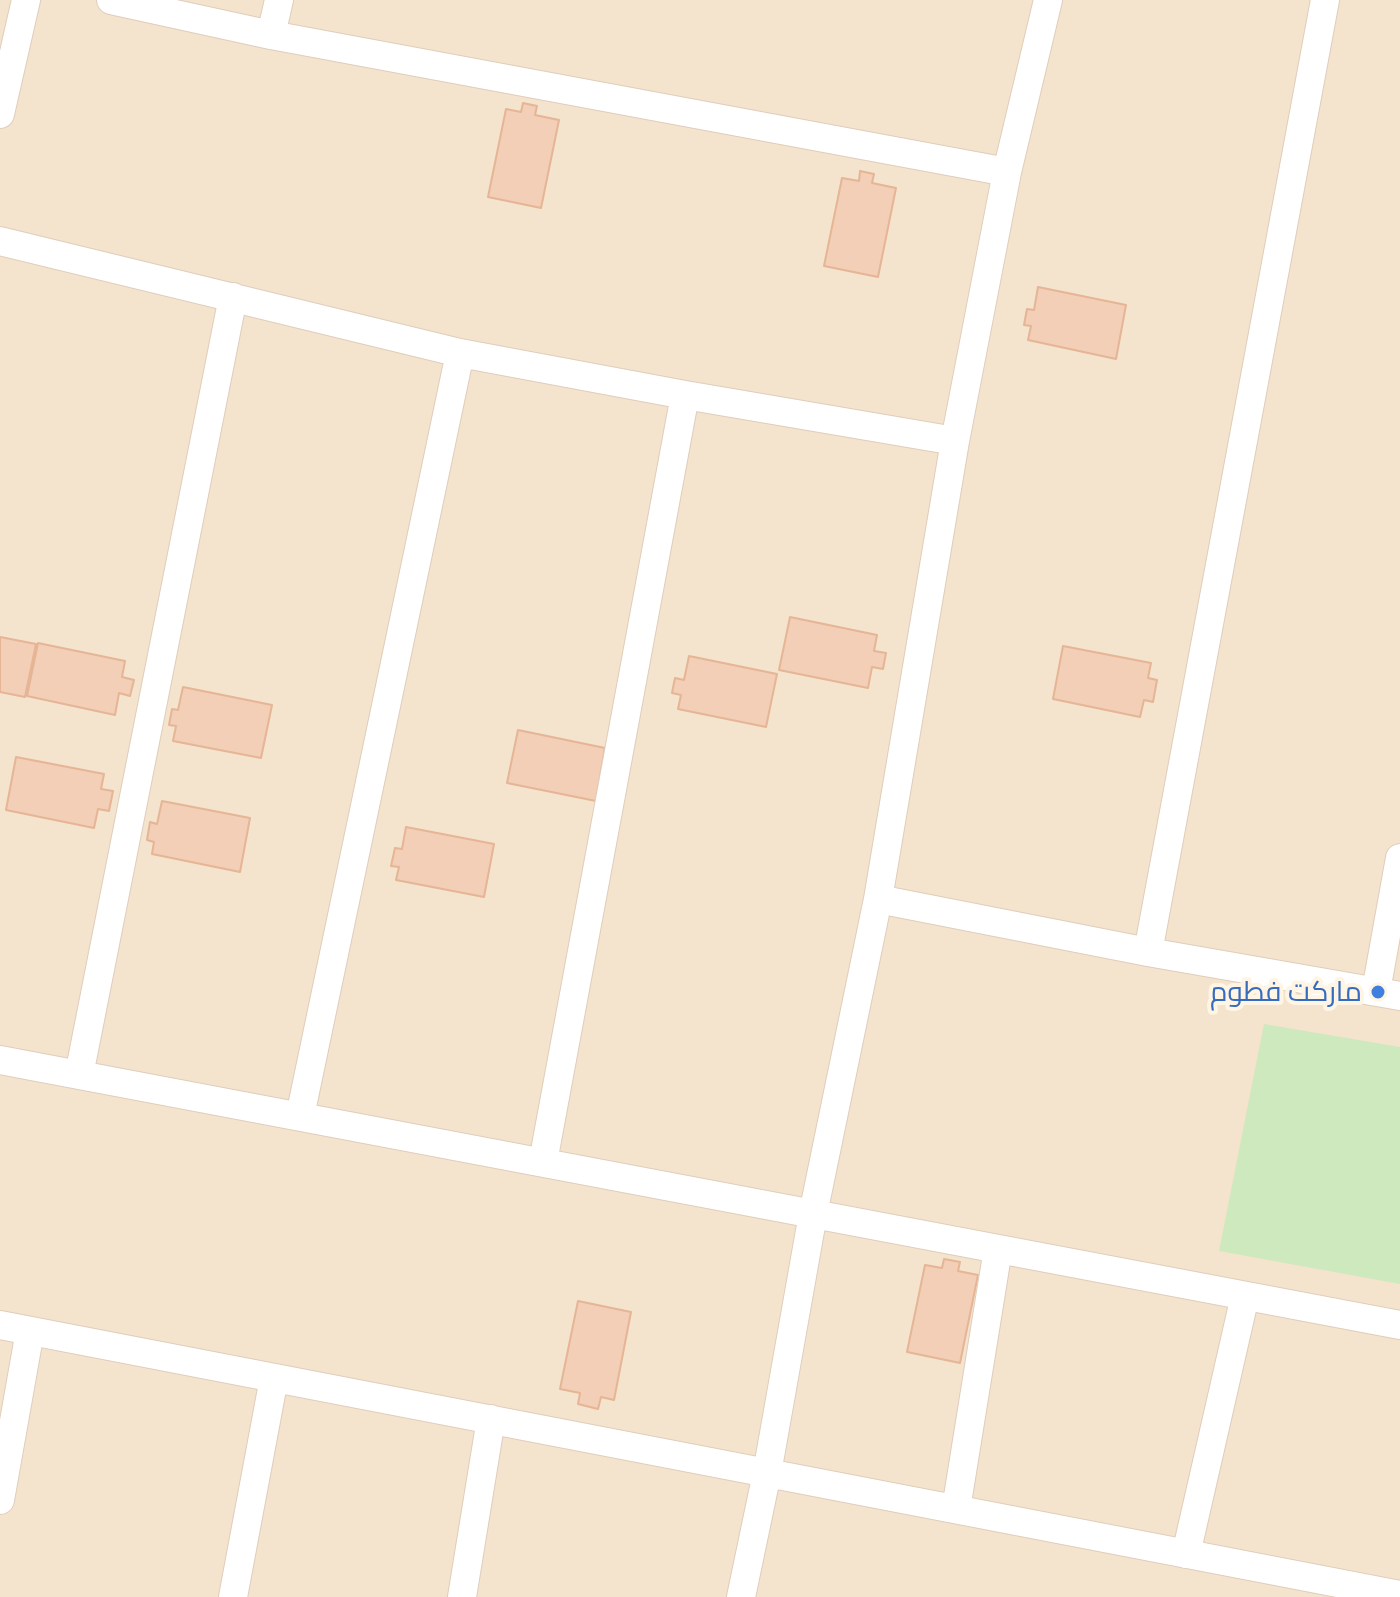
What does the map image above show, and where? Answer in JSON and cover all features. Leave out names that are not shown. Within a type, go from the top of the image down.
[{"type":"street","points":[[0,114],[26,0]]},
{"type":"street","points":[[111,0],[271,35],[1007,172]]},
{"type":"street","points":[[271,35],[279,0]]},
{"type":"street","points":[[741,1597],[767,1473],[813,1214],[878,899],[955,441],[1007,172],[1048,0]]},
{"type":"street","points":[[1148,952],[1325,0]]},
{"type":"street","points":[[0,241],[460,353],[955,441]]},
{"type":"street","points":[[79,1075],[233,297]]},
{"type":"street","points":[[300,1116],[460,353]]},
{"type":"street","points":[[543,1162],[685,395]]},
{"type":"street","points":[[878,899],[1148,952],[1388,993],[1400,858]]},
{"type":"street","points":[[0,1060],[1400,1325]]},
{"type":"street","points":[[956,1509],[998,1249]]},
{"type":"street","points":[[1186,1554],[1245,1296]]},
{"type":"street","points":[[0,1325],[1400,1595]]},
{"type":"street","points":[[0,1500],[30,1331]]},
{"type":"street","points":[[233,1597],[274,1378]]},
{"type":"street","points":[[462,1597],[491,1419]]},
{"type":"shaded area","points":[[0,0],[1400,0],[1400,1597],[0,1597]]},
{"type":"green space","points":[[1264,1024],[1400,1047],[1400,1284],[1219,1251]]},
{"type":"building","points":[[523,103],[537,106],[535,115],[559,120],[541,208],[488,197],[506,109],[521,112]]},
{"type":"building","points":[[860,171],[874,174],[872,183],[896,188],[878,277],[824,266],[842,178],[859,181]]},
{"type":"building","points":[[1038,287],[1126,305],[1116,359],[1028,340],[1031,326],[1024,325],[1027,309],[1034,310]]},
{"type":"building","points":[[790,617],[877,635],[874,651],[886,653],[883,669],[872,667],[868,688],[779,670]]},
{"type":"building","points":[[0,637],[36,644],[25,697],[0,692]]},
{"type":"building","points":[[38,643],[125,661],[122,677],[134,680],[130,696],[119,693],[115,715],[27,696]]},
{"type":"building","points":[[1063,646],[1151,663],[1148,678],[1157,680],[1153,702],[1144,700],[1140,717],[1053,699]]},
{"type":"building","points":[[689,656],[777,674],[766,727],[678,709],[681,695],[672,693],[675,678],[684,680]]},
{"type":"building","points":[[183,687],[272,705],[261,758],[173,741],[176,726],[169,725],[172,709],[178,710]]},
{"type":"building","points":[[518,730],[605,748],[596,801],[507,783]]},
{"type":"building","points":[[16,757],[104,774],[101,789],[113,791],[109,811],[98,809],[94,828],[6,810]]},
{"type":"building","points":[[162,801],[250,818],[240,872],[152,854],[154,842],[147,840],[150,822],[157,824]]},
{"type":"building","points":[[406,827],[494,844],[484,897],[396,880],[399,867],[391,866],[395,848],[402,849]]},
{"type":"building","points":[[944,1259],[960,1262],[958,1271],[978,1275],[960,1363],[907,1352],[925,1265],[942,1268]]},
{"type":"building","points":[[578,1301],[631,1312],[614,1400],[601,1397],[598,1409],[578,1404],[580,1393],[560,1389]]},
{"type":"place","name":"ماركت فطوم","points":[[1378,992]]}]
